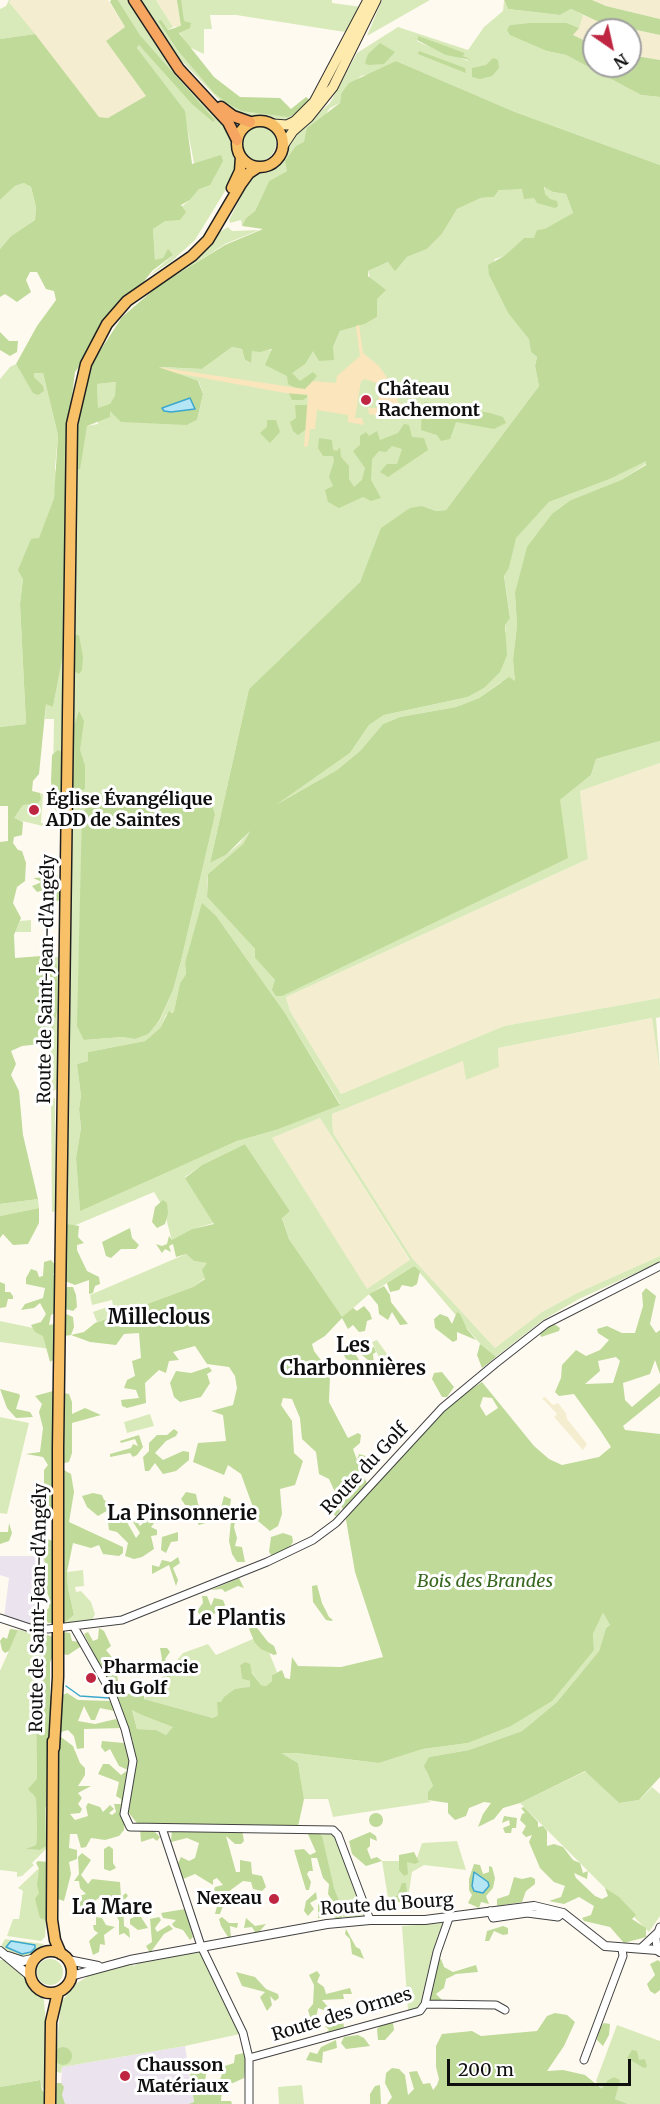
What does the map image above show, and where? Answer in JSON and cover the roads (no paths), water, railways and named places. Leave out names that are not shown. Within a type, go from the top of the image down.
[{"type":"highway","points":[[134,0],[187,80],[228,122],[237,140]]},
{"type":"highway","points":[[174,60],[225,111],[250,122]]},
{"type":"main road","points":[[368,0],[315,102],[295,120],[286,124],[273,124],[266,121],[250,122],[241,130],[237,140],[241,157],[258,167],[277,159],[293,131],[309,117],[333,87],[376,0]]},
{"type":"main road","points":[[273,124],[281,133],[283,146]]},
{"type":"main road","name":"Route de Saint-Jean-d'Angély","points":[[65,1957],[56,1945],[52,1920],[68,574],[72,423],[86,364],[106,324],[127,301],[195,245],[215,219],[237,179],[241,157]]},
{"type":"main road","name":"Route de Saint-Jean-d'Angély","points":[[165,272],[192,256],[208,240],[241,184],[249,173],[258,167]]},
{"type":"main road","name":"Route de Saint-Jean-d'Angély","points":[[41,1955],[52,1920]]},
{"type":"main road","points":[[42,1991],[58,1992],[64,1988],[71,1977],[65,1957],[41,1955],[30,1976],[47,2000],[51,2022],[50,2104]]},
{"type":"main road","points":[[51,2022],[58,1992]]},
{"type":"street","name":"Route du Golf","points":[[0,1618],[30,1628],[55,1629],[122,1620],[267,1562],[313,1539],[336,1523],[442,1408],[495,1364],[546,1324],[660,1266]]},
{"type":"street","points":[[74,1626],[112,1694],[129,1746],[133,1761],[132,1777],[124,1814],[130,1827],[333,1830],[338,1835],[370,1920]]},
{"type":"street","points":[[162,1828],[201,1946],[243,2033],[249,2058],[249,2104]]},
{"type":"street","name":"Route du Bourg","points":[[71,1977],[104,1966],[327,1924],[370,1920],[409,1921],[449,1918],[534,1906],[562,1913],[605,1946],[658,1951]]},
{"type":"street","name":"Route des Ormes","points":[[249,2058],[420,2011],[425,2004],[437,1952],[449,1918]]},
{"type":"street","points":[[640,1948],[659,1929]]},
{"type":"street","points":[[658,1951],[659,1929]]},
{"type":"street","points":[[584,2060],[623,1956],[622,1949]]},
{"type":"street","points":[[2,1953],[23,1961],[41,1955]]},
{"type":"street","points":[[2,1953],[30,1976]]},
{"type":"street","name":"Route du Bourg","points":[[65,1957],[104,1966]]},
{"type":"street","points":[[425,2004],[496,2005],[505,2010]]},
{"type":"water","points":[[190,398],[195,409],[171,412],[164,411],[162,408]]},
{"type":"water","points":[[474,1872],[488,1882],[489,1886],[483,1893],[474,1891],[472,1886]]},
{"type":"water","points":[[11,1941],[35,1945],[35,1948],[31,1952],[22,1954],[6,1947]]},
{"type":"waterway","points":[[66,1686],[80,1696],[109,1698]]},
{"type":"place","name":"Château Rachemont","points":[[366,400]]},
{"type":"place","name":"Église Évangélique ADD de Saintes","points":[[34,810]]},
{"type":"place","name":"Pharmacie du Golf","points":[[91,1678]]},
{"type":"place","name":"Nexeau","points":[[274,1899]]},
{"type":"place","name":"Chausson Matériaux","points":[[125,2076]]},
{"type":"district","name":"Milleclous","points":[[159,1318]]},
{"type":"district","name":"Les Charbonnières","points":[[353,1358]]},
{"type":"district","name":"La Pinsonnerie","points":[[182,1514]]},
{"type":"district","name":"Le Plantis","points":[[237,1619]]},
{"type":"district","name":"La Mare","points":[[112,1908]]},
{"type":"park label","name":"Bois des Brandes","points":[[485,1582]]}]
